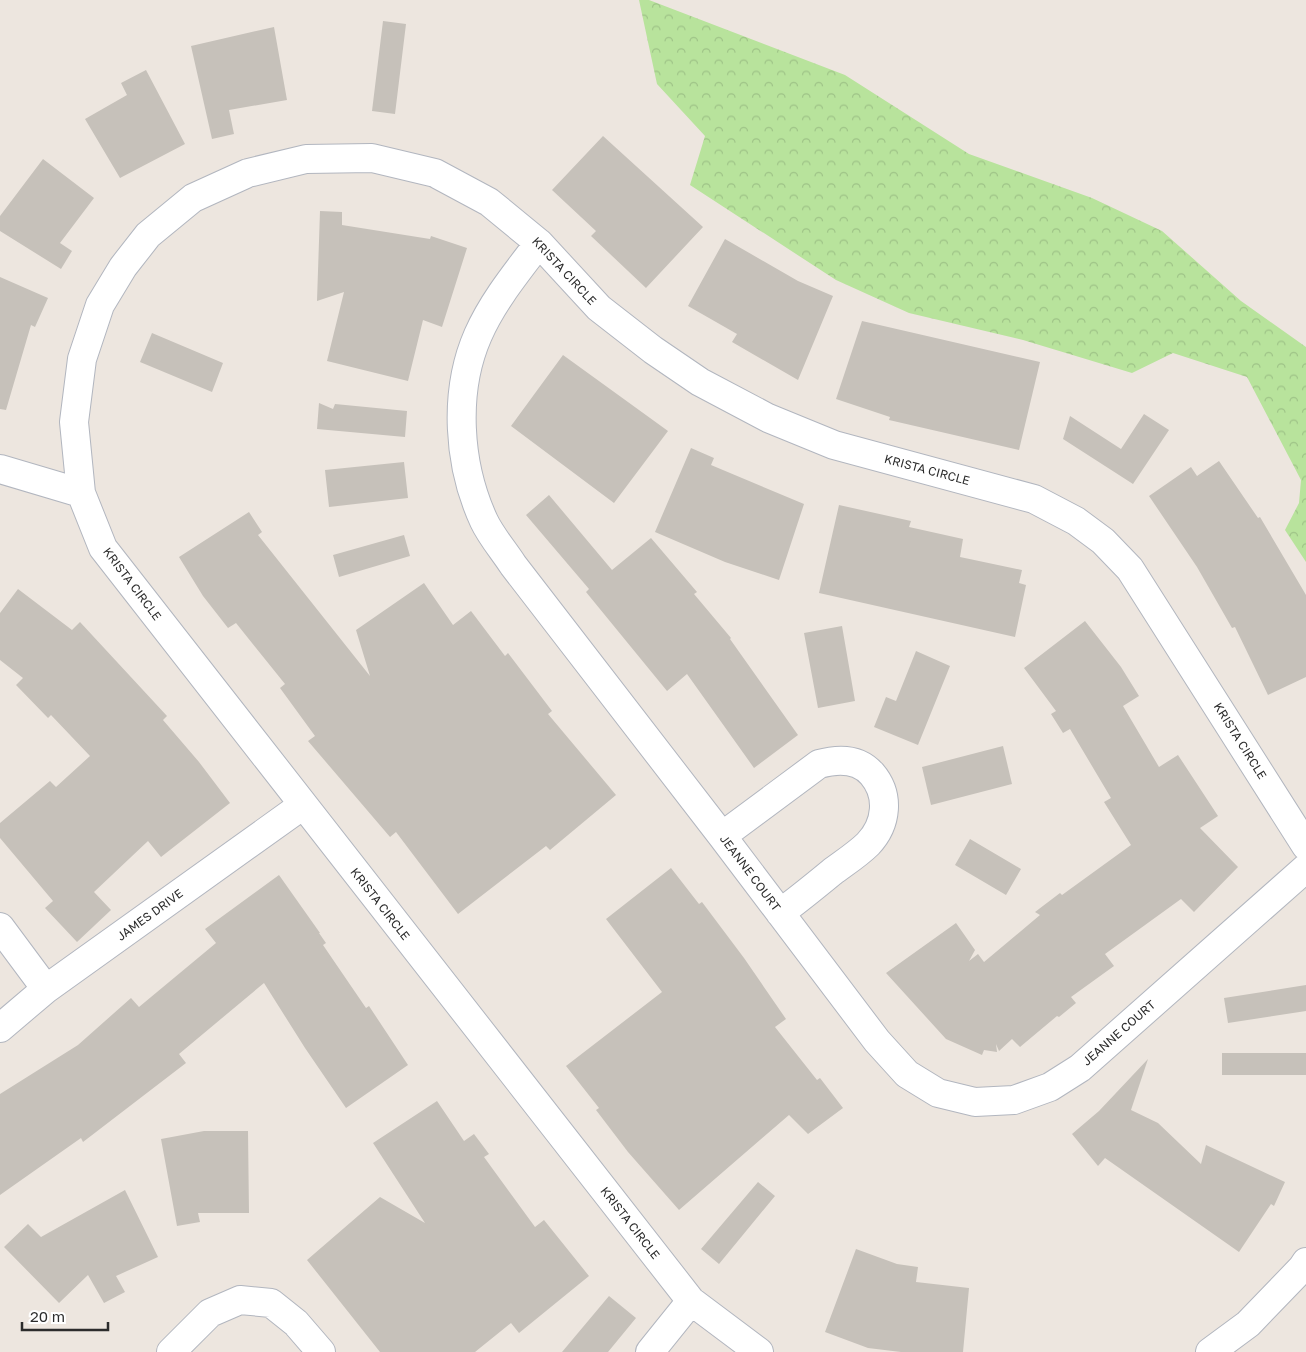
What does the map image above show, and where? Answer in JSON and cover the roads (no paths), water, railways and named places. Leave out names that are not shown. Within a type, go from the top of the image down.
[{"type":"street","name":"KRISTA CIRCLE","points":[[759,1352],[691,1301],[103,548],[80,493],[74,422],[82,359],[100,305],[123,267],[148,235],[193,198],[248,173],[306,159],[372,158],[435,173],[489,202],[539,243],[599,308],[653,350],[700,382],[768,418],[834,445],[1034,499],[1076,521],[1103,541],[1130,569],[1306,846]]},
{"type":"street","name":"JEANNE COURT","points":[[539,243],[498,298],[478,335],[465,376],[462,419],[466,470],[484,522],[513,566],[722,836],[877,1041],[907,1074],[938,1093],[975,1102],[1014,1100],[1050,1087],[1080,1068],[1306,868]]},
{"type":"street","points":[[0,469],[80,493]]},
{"type":"street","points":[[722,836],[818,764],[836,759],[858,764],[870,772],[880,785],[886,805],[880,826],[869,843],[780,913]]},
{"type":"street","name":"JAMES DRIVE","points":[[0,1028],[46,989],[302,805]]},
{"type":"street","points":[[0,927],[46,989]]},
{"type":"street","points":[[1210,1352],[1248,1324],[1306,1262]]},
{"type":"street","points":[[170,1352],[210,1313],[240,1300],[271,1304],[296,1323],[321,1352]]},
{"type":"street","points":[[650,1352],[691,1301]]}]
